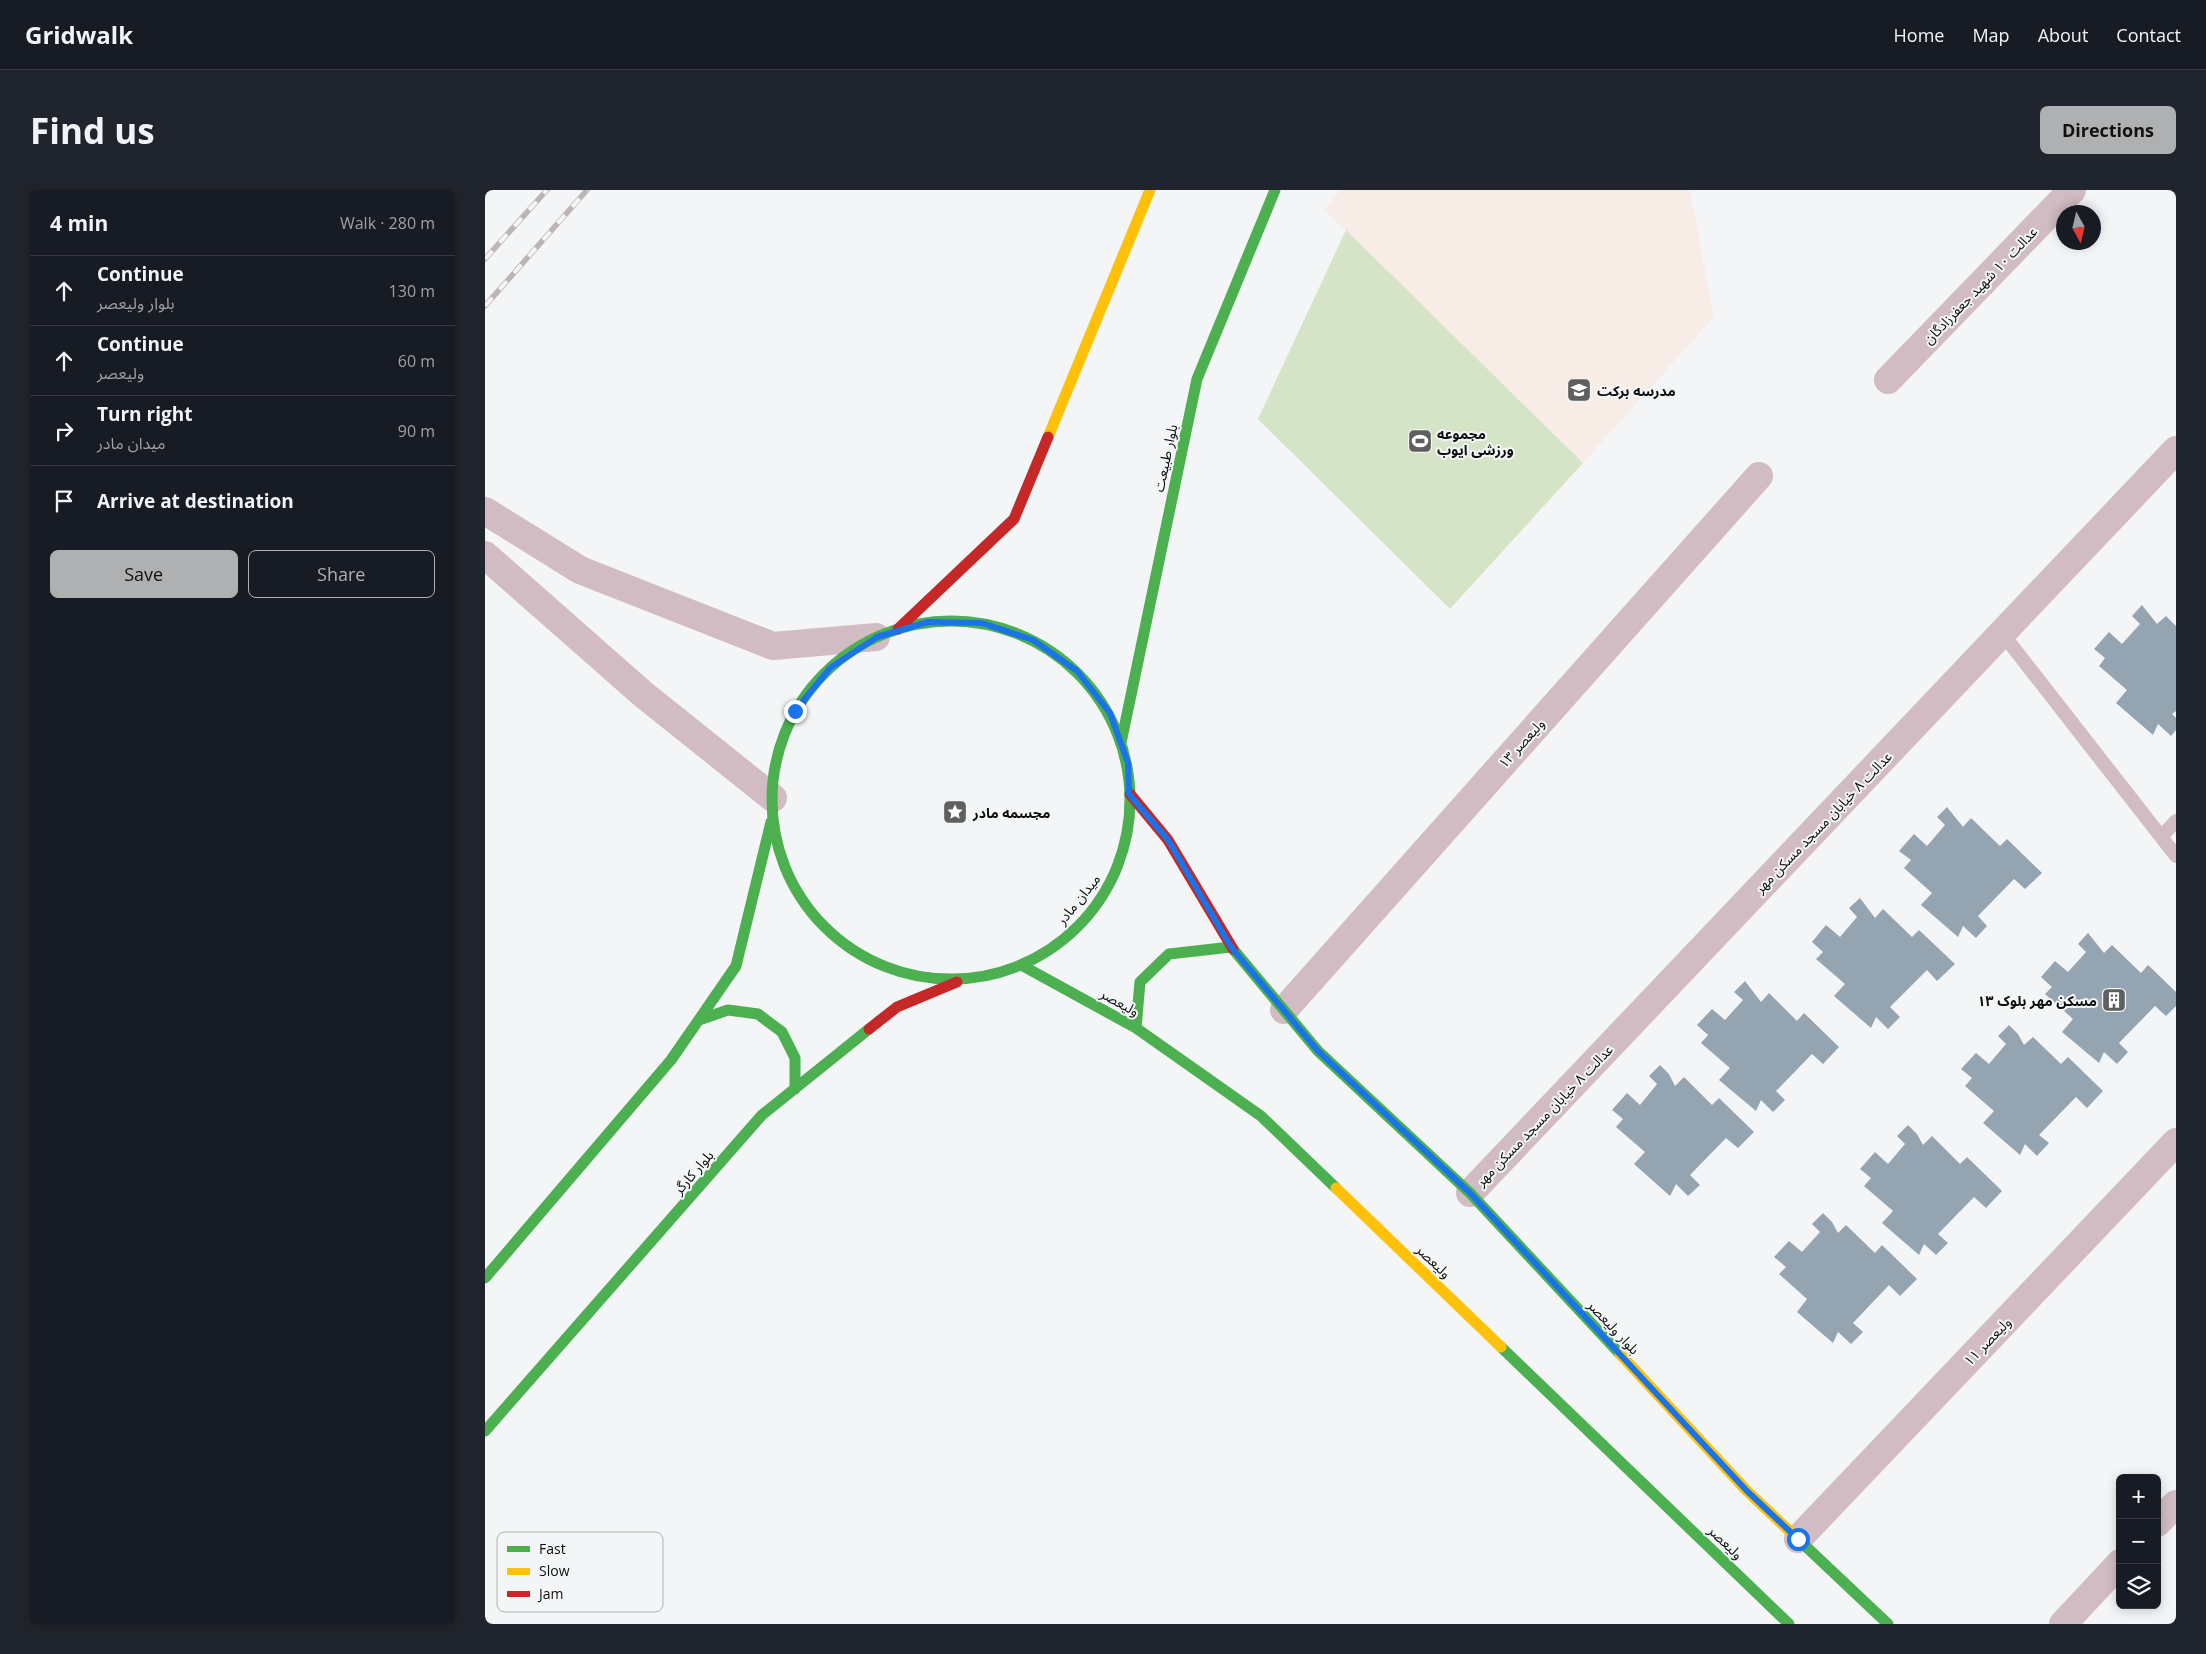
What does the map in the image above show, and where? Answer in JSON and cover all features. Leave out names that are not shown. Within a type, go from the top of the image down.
[{"type":"main road","points":[[886,634],[1014,519],[1150,190]]},
{"type":"main road","name":"بلوار طبیعت","points":[[1121,743],[1197,378],[1275,190]]},
{"type":"main road","name":"میدان مادر","points":[[928,622],[982,623],[1033,640],[1077,671],[1110,713],[1121,743],[1128,763],[1130,825],[1112,884],[1074,932],[1023,966],[962,980],[907,975],[856,954],[815,918],[785,872],[772,808],[775,763],[795,711],[830,668],[886,634],[928,622]]},
{"type":"main road","points":[[1129,794],[1168,840],[1231,947],[1284,1010]]},
{"type":"main road","points":[[485,1278],[671,1060],[736,966],[772,808]]},
{"type":"main road","points":[[1136,1028],[1140,982],[1169,954],[1231,947]]},
{"type":"main road","name":"ولیعصر","points":[[1023,966],[1136,1028],[1261,1116],[1789,1624]]},
{"type":"main road","name":"بلوار کارگر","points":[[485,1431],[762,1115],[897,1007],[962,980]]},
{"type":"main road","points":[[699,1020],[728,1010],[758,1014],[782,1032],[795,1058],[795,1089]]},
{"type":"main road","name":"بلوار ولیعصر","points":[[1284,1010],[1318,1051],[1470,1193],[1747,1491],[1888,1624]]},
{"type":"street","name":"عدالت ۱۰ شهید جعفرزادگان","points":[[1888,380],[2072,190]]},
{"type":"street","name":"عدالت ۸ خیابان مسجد مسکن مهر","points":[[1470,1193],[2176,450]]},
{"type":"street","name":"ولیعصر ۱۳","points":[[1284,1010],[1759,476]]},
{"type":"street","points":[[485,511],[580,570],[773,646],[886,634]]},
{"type":"street","points":[[485,555],[772,808]]},
{"type":"street","name":"ولیعصر ۱۱","points":[[1798,1539],[2176,1142]]},
{"type":"street","points":[[2161,1520],[2176,1504]]},
{"type":"street","points":[[2063,1624],[2119,1564]]},
{"type":"lane","points":[[2002,633],[2176,856]]},
{"type":"lane","points":[[2161,837],[2176,821]]},
{"type":"shaded area","name":"مدرسه برکت","points":[[1341,190],[1690,190],[1714,317],[1583,463],[1324,209]]},
{"type":"green space","name":"مجموعه ورزشی ایوب","points":[[1346,230],[1583,463],[1450,609],[1258,419]]},
{"type":"building","points":[[2142,605],[2157,624],[2166,616],[2176,626],[2176,711],[2172,714],[2176,718],[2176,730],[2171,736],[2158,724],[2153,735],[2116,703],[2127,690],[2099,666],[2105,658],[2094,649],[2109,632],[2122,644],[2140,624],[2132,616]]},
{"type":"building","points":[[1947,807],[1963,827],[1971,818],[2000,846],[2007,839],[2042,873],[2025,889],[2014,879],[1978,916],[1987,926],[1976,938],[1963,926],[1958,937],[1921,905],[1932,893],[1904,868],[1911,860],[1899,851],[1914,834],[1927,846],[1945,825],[1937,817]]},
{"type":"building","points":[[1860,898],[1875,918],[1883,909],[1912,937],[1919,930],[1955,964],[1937,981],[1927,970],[1890,1007],[1900,1017],[1888,1029],[1876,1017],[1871,1028],[1834,996],[1845,984],[1816,959],[1823,952],[1812,942],[1826,925],[1840,937],[1857,917],[1849,908]]},
{"type":"building","name":"مسکن مهر بلوک ۱۳","points":[[2088,933],[2104,953],[2112,945],[2141,973],[2148,965],[2176,992],[2176,1006],[2166,1016],[2155,1006],[2119,1043],[2128,1052],[2117,1064],[2104,1052],[2099,1063],[2062,1032],[2073,1019],[2045,994],[2052,987],[2041,977],[2055,961],[2068,972],[2086,952],[2078,944]]},
{"type":"building","points":[[1745,981],[1761,1002],[1769,993],[1797,1021],[1804,1013],[1839,1047],[1823,1064],[1812,1054],[1776,1091],[1785,1100],[1773,1112],[1761,1100],[1756,1111],[1719,1080],[1730,1068],[1701,1043],[1708,1035],[1697,1025],[1712,1009],[1725,1020],[1743,1000],[1734,992]]},
{"type":"building","points":[[2009,1025],[2018,1034],[2024,1045],[2033,1037],[2061,1064],[2068,1057],[2103,1091],[2087,1108],[2076,1097],[2039,1135],[2049,1143],[2037,1156],[2025,1144],[2020,1155],[1983,1123],[1994,1111],[1965,1086],[1972,1078],[1961,1069],[1976,1053],[1989,1064],[2006,1044],[1998,1036]]},
{"type":"building","points":[[1660,1065],[1669,1074],[1675,1086],[1684,1077],[1712,1105],[1719,1098],[1754,1132],[1738,1148],[1726,1138],[1690,1175],[1700,1185],[1688,1196],[1676,1184],[1670,1196],[1634,1164],[1645,1152],[1616,1127],[1623,1119],[1612,1110],[1627,1093],[1640,1105],[1657,1084],[1649,1076]]},
{"type":"building","points":[[1908,1125],[1917,1134],[1923,1145],[1932,1136],[1960,1164],[1967,1157],[2002,1191],[1986,1208],[1974,1197],[1938,1234],[1948,1243],[1936,1255],[1924,1244],[1919,1255],[1882,1223],[1893,1211],[1864,1186],[1871,1178],[1860,1169],[1875,1152],[1888,1164],[1905,1144],[1897,1136]]},
{"type":"building","points":[[1823,1213],[1832,1222],[1838,1233],[1846,1225],[1875,1253],[1882,1245],[1917,1279],[1900,1296],[1889,1285],[1853,1323],[1863,1332],[1851,1344],[1838,1332],[1833,1343],[1797,1312],[1807,1299],[1779,1274],[1786,1267],[1774,1257],[1789,1241],[1802,1252],[1820,1232],[1812,1224]]},
{"type":"railway","points":[[485,259],[547,190]]},
{"type":"railway","points":[[485,306],[587,190]]},
{"type":"traffic: fast","points":[[1121,743],[1197,379],[1275,190]]},
{"type":"traffic: fast","points":[[951,621],[986,625],[1019,635],[1050,651],[1077,674],[1100,701],[1116,732],[1126,765],[1130,800],[1126,835],[1116,868],[1100,899],[1077,926],[1050,949],[1019,965],[986,975],[951,979],[916,975],[883,965],[852,949],[825,926],[802,899],[786,868],[776,835],[772,800],[776,765],[786,732],[802,701],[825,674],[852,651],[883,635],[916,625],[951,621]]},
{"type":"traffic: fast","points":[[485,1278],[671,1060],[736,966],[771,822]]},
{"type":"traffic: fast","points":[[1136,1028],[1140,982],[1169,954],[1231,947]]},
{"type":"traffic: fast","points":[[1233,949],[1318,1051],[1470,1193],[1620,1354]]},
{"type":"traffic: fast","points":[[1023,966],[1136,1028],[1261,1116],[1336,1188]]},
{"type":"traffic: fast","points":[[699,1020],[728,1010],[758,1014],[782,1032],[795,1058],[795,1089]]},
{"type":"traffic: fast","points":[[485,1431],[762,1115],[869,1029]]},
{"type":"traffic: fast","points":[[1501,1347],[1789,1624]]},
{"type":"traffic: fast","points":[[1799,1540],[1888,1624]]},
{"type":"traffic: slow","points":[[1048,437],[1150,190]]},
{"type":"traffic: slow","points":[[1336,1188],[1501,1347]]},
{"type":"traffic: slow","points":[[1620,1354],[1747,1491],[1799,1540]]},
{"type":"traffic: jam","points":[[898,629],[1014,519],[1048,437]]},
{"type":"traffic: jam","points":[[1130,794],[1168,840],[1233,949]]},
{"type":"traffic: jam","points":[[869,1029],[897,1007],[957,982]]},
{"type":"place","name":"مدرسه برکت","points":[[1579,390]]},
{"type":"place","name":"مجموعه ورزشی ایوب","points":[[1420,441]]},
{"type":"place","name":"مجسمه مادر","points":[[955,812]]},
{"type":"place","name":"مسکن مهر بلوک ۱۳","points":[[2114,1000]]},
{"type":"route","points":[[795,711],[830,668],[877,637],[928,622],[982,623],[1033,640],[1077,671],[1110,713],[1128,763],[1129,794],[1168,840],[1231,947],[1318,1051],[1470,1193],[1747,1491],[1798,1539]]}]
